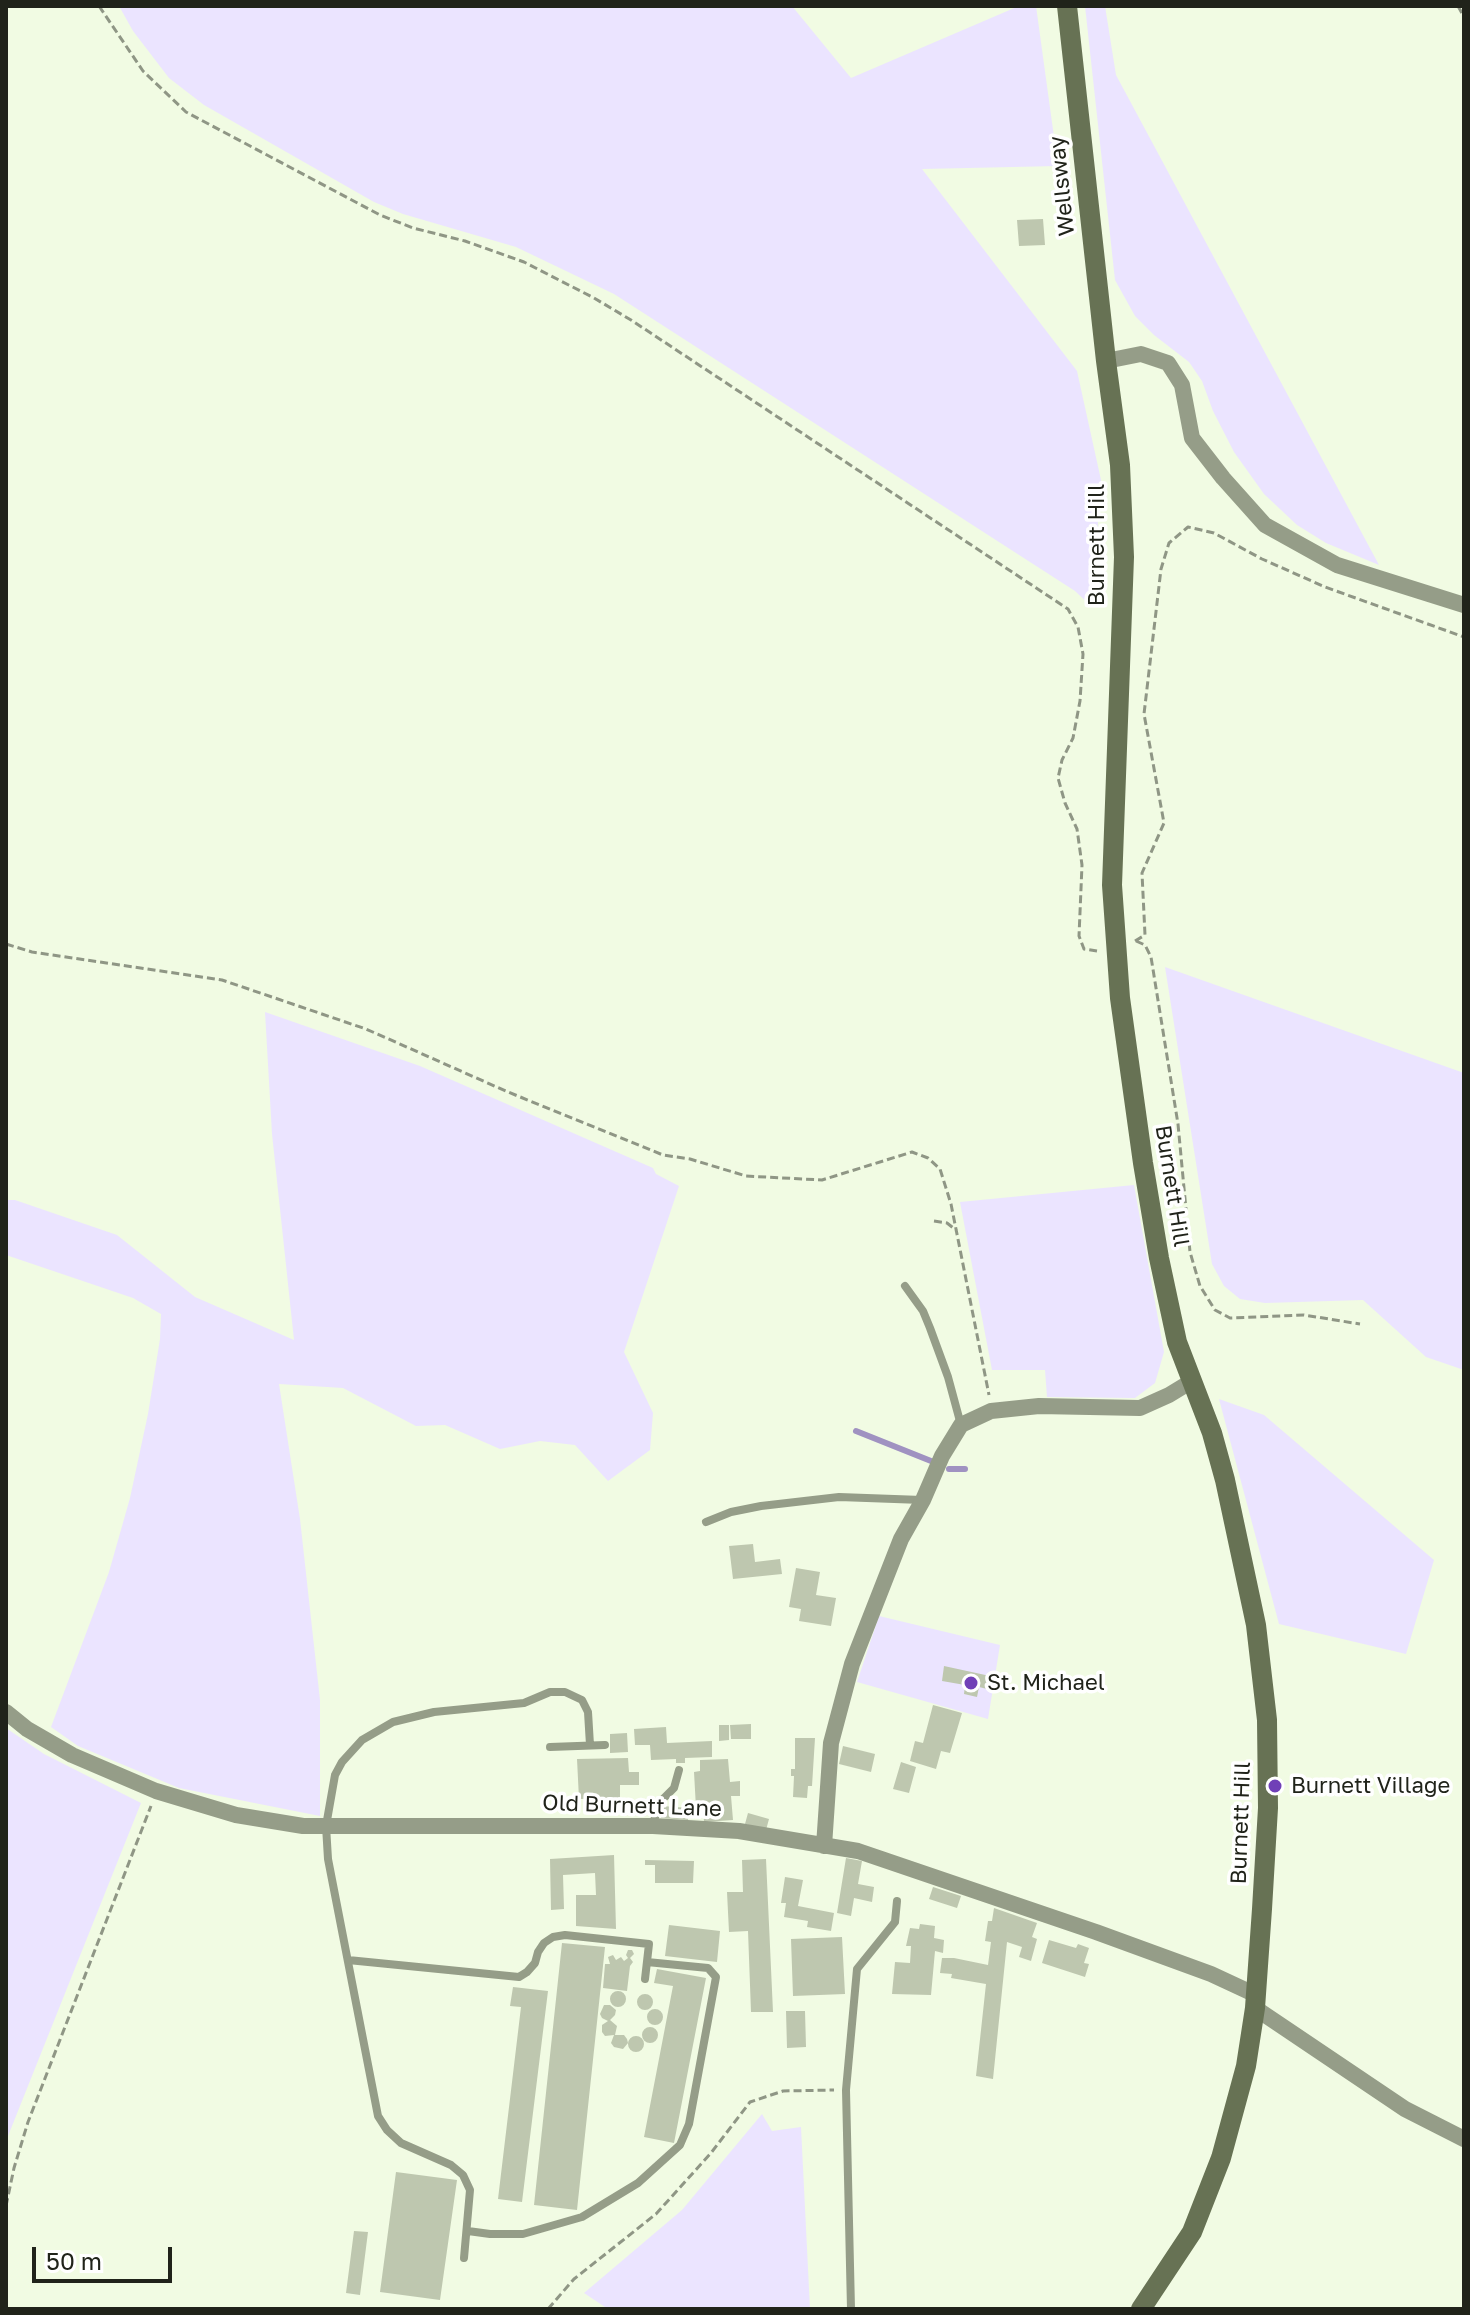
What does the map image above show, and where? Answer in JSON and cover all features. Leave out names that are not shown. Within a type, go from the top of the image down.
[{"type":"main road","name":"Wellsway","points":[[1067,6],[1106,361]]},
{"type":"main road","name":"Burnett Hill","points":[[1106,361],[1120,465],[1124,557],[1112,885],[1126,944],[1120,998],[1159,1258],[1177,1342],[1212,1433],[1225,1480],[1256,1625],[1267,1720],[1268,1808],[1255,2001],[1246,2066],[1221,2158],[1192,2232],[1141,2309]]},
{"type":"street","points":[[1106,361],[1141,354],[1168,363],[1182,385],[1192,438],[1265,525],[1337,565],[1464,605]]},
{"type":"street","points":[[824,1846],[831,1743],[852,1664],[901,1539],[961,1425],[991,1411],[1039,1406],[1140,1408],[1192,1381]]},
{"type":"street","name":"Old Burnett Lane","points":[[6,1712],[27,1729],[72,1755],[156,1791],[236,1815],[303,1826],[653,1826],[739,1831],[858,1851],[1211,1974],[1255,2001],[1405,2109],[1464,2139]]},
{"type":"lane","points":[[905,1286],[923,1311],[930,1328],[961,1425]]},
{"type":"lane","points":[[706,1522],[731,1512],[761,1506],[839,1497],[923,1500]]},
{"type":"lane","points":[[464,2258],[470,2190],[463,2175],[451,2165],[401,2143],[378,2116],[328,1859],[326,1826],[335,1775],[362,1740],[393,1722],[434,1712],[524,1703],[550,1692],[565,1692],[582,1700],[588,1712],[590,1745]]},
{"type":"lane","points":[[550,1747],[605,1745]]},
{"type":"lane","points":[[653,1826],[658,1804],[674,1788],[679,1770]]},
{"type":"lane","points":[[851,2309],[846,2090],[857,1969],[895,1922],[897,1901]]},
{"type":"lane","points":[[348,1960],[519,1977],[535,1963],[544,1943],[553,1937],[565,1935],[649,1944],[645,1979]]},
{"type":"lane","points":[[468,2231],[523,2234],[582,2217],[638,2183],[680,2145],[689,2124],[716,1977],[708,1968],[647,1962]]},
{"type":"path","points":[[99,6],[143,71],[186,112],[380,215],[524,262],[594,298],[1068,609],[1078,627],[1083,654],[1080,701],[1073,738],[1062,760],[1058,778],[1077,829],[1082,865],[1079,936],[1084,949],[1099,951],[1145,935],[1142,873],[1164,823],[1144,714],[1161,569],[1169,543],[1188,527],[1214,533],[1325,587],[1464,637]]},
{"type":"path","points":[[1458,6],[1464,17]]},
{"type":"path","points":[[6,944],[32,952],[222,980],[366,1029],[508,1092],[663,1155],[690,1159],[746,1176],[822,1180],[912,1152],[928,1158],[940,1169],[945,1179],[991,1411]]},
{"type":"path","points":[[1126,944],[1145,945],[1151,957],[1178,1124],[1190,1252],[1200,1286],[1215,1310],[1230,1318],[1304,1315],[1360,1324]]},
{"type":"path","points":[[934,1221],[947,1223],[957,1231]]},
{"type":"path","points":[[6,2206],[28,2122],[156,1791]]},
{"type":"path","points":[[548,2309],[574,2279],[656,2214],[711,2153],[750,2102],[783,2091],[846,2090]]},
{"type":"shaded area","points":[[119,6],[792,6],[851,78],[1019,6],[1036,6],[1058,166],[922,169],[1077,371],[1101,480],[1092,607],[1075,591],[614,294],[516,247],[403,214],[374,202],[204,105],[169,78],[133,31]]},
{"type":"shaded area","points":[[1085,6],[1105,6],[1116,75],[1379,565],[1326,543],[1297,525],[1264,494],[1234,452],[1202,381],[1189,362],[1135,316],[1115,280]]},
{"type":"shaded area","points":[[1165,967],[1464,1073],[1464,1370],[1426,1357],[1363,1300],[1265,1303],[1240,1299],[1224,1286],[1212,1264]]},
{"type":"shaded area","points":[[265,1012],[420,1066],[653,1168],[656,1174],[679,1186],[624,1352],[653,1413],[650,1450],[608,1481],[575,1445],[540,1441],[500,1449],[445,1425],[416,1426],[343,1388],[279,1384],[300,1519],[320,1700],[320,1816],[179,1788],[78,1746],[51,1727],[109,1572],[130,1498],[148,1414],[161,1314],[133,1298],[6,1255],[6,1200],[15,1200],[117,1235],[195,1297],[294,1340],[272,1134]]},
{"type":"shaded area","points":[[1134,1185],[1164,1352],[1155,1383],[1135,1398],[1047,1397],[1045,1370],[992,1370],[960,1202]]},
{"type":"shaded area","points":[[1219,1399],[1264,1415],[1434,1560],[1406,1654],[1279,1624]]},
{"type":"shaded area","points":[[879,1616],[1000,1645],[988,1719],[857,1682]]},
{"type":"shaded area","points":[[6,1728],[44,1754],[141,1803],[6,2141]]},
{"type":"shaded area","points":[[762,2114],[772,2131],[801,2127],[810,2309],[608,2309],[584,2293],[682,2210]]},
{"type":"building","points":[[1043,219],[1045,245],[1019,246],[1017,220]]},
{"type":"building","points":[[753,1544],[755,1562],[780,1559],[782,1574],[733,1579],[729,1546]]},
{"type":"building","points":[[796,1568],[820,1572],[816,1595],[836,1598],[831,1626],[799,1621],[801,1609],[789,1607]]},
{"type":"building","name":"St. Michael","points":[[944,1666],[990,1676],[987,1689],[979,1687],[977,1697],[964,1694],[965,1685],[942,1681]]},
{"type":"building","points":[[933,1705],[962,1713],[950,1753],[941,1751],[936,1769],[910,1761],[915,1741],[923,1743]]},
{"type":"building","points":[[751,1724],[751,1739],[731,1739],[730,1725]]},
{"type":"building","points":[[719,1725],[729,1725],[729,1740],[719,1741]]},
{"type":"building","points":[[666,1727],[667,1743],[712,1741],[712,1757],[685,1758],[685,1763],[676,1763],[676,1759],[651,1760],[650,1745],[635,1745],[634,1729]]},
{"type":"building","points":[[627,1733],[628,1752],[610,1753],[610,1734]]},
{"type":"building","points":[[795,1738],[815,1738],[812,1786],[808,1786],[807,1798],[793,1797],[794,1776],[791,1776],[791,1769],[795,1769]]},
{"type":"building","points":[[843,1746],[875,1754],[871,1772],[839,1764]]},
{"type":"building","points":[[628,1758],[629,1772],[639,1772],[639,1785],[620,1785],[620,1798],[579,1799],[577,1759]]},
{"type":"building","points":[[728,1759],[730,1782],[740,1781],[740,1796],[731,1796],[733,1820],[704,1822],[703,1807],[696,1808],[694,1772],[700,1771],[700,1760]]},
{"type":"building","points":[[901,1762],[916,1767],[909,1793],[893,1789]]},
{"type":"building","points":[[662,1806],[689,1808],[688,1820],[661,1818]]},
{"type":"building","points":[[748,1813],[769,1819],[766,1830],[745,1824]]},
{"type":"building","points":[[614,1855],[616,1929],[576,1926],[576,1895],[596,1895],[595,1873],[563,1875],[564,1909],[551,1910],[550,1859]]},
{"type":"building","points":[[846,1858],[862,1861],[858,1884],[874,1887],[872,1902],[854,1898],[851,1916],[837,1913]]},
{"type":"building","points":[[766,1859],[773,2012],[751,2012],[748,1931],[729,1932],[727,1892],[743,1892],[742,1860]]},
{"type":"building","points":[[645,1860],[694,1861],[693,1883],[655,1883],[655,1865],[645,1865]]},
{"type":"building","points":[[785,1877],[803,1880],[798,1906],[834,1913],[831,1931],[807,1927],[808,1921],[784,1917],[786,1903],[781,1903]]},
{"type":"building","points":[[933,1887],[961,1896],[957,1908],[929,1899]]},
{"type":"building","points":[[994,1908],[1037,1923],[1032,1937],[1037,1939],[1031,1961],[1019,1957],[1022,1947],[1007,1942],[993,2079],[976,2076],[986,1984],[940,1973],[942,1958],[988,1965],[991,1942],[985,1941]]},
{"type":"building","points":[[920,1924],[935,1926],[934,1938],[944,1940],[943,1953],[935,1951],[931,1995],[892,1994],[895,1962],[910,1963],[911,1946],[906,1946],[910,1928],[919,1929]]},
{"type":"building","points":[[669,1925],[720,1931],[717,1962],[665,1956]]},
{"type":"building","points":[[842,1937],[845,1994],[793,1996],[791,1939]]},
{"type":"building","points":[[1049,1940],[1076,1948],[1078,1944],[1089,1948],[1084,1963],[1089,1964],[1085,1977],[1042,1963]]},
{"type":"building","points":[[562,1943],[605,1947],[577,2210],[534,2205]]},
{"type":"building","points":[[628,1950],[634,1954],[630,1958],[633,1962],[627,1991],[603,1988],[605,1964],[610,1964],[608,1957],[613,1955],[616,1960],[621,1957],[624,1961],[628,1958]]},
{"type":"building","points":[[657,1969],[706,1978],[674,2143],[644,2137],[673,1986],[654,1983]]},
{"type":"building","points":[[513,1987],[548,1991],[522,2202],[498,2199],[521,2007],[510,2006]]},
{"type":"building","points":[[618,1991],[624,1993],[624,2005],[618,2007],[612,2005],[610,1999],[612,1993]]},
{"type":"building","points":[[645,1994],[651,1996],[651,2008],[645,2010],[639,2008],[637,2002],[639,1996]]},
{"type":"building","points":[[604,2005],[616,2010],[610,2020],[617,2026],[615,2035],[624,2035],[627,2039],[628,2043],[623,2049],[611,2043],[614,2035],[605,2036],[602,2032],[602,2025],[608,2021],[600,2014]]},
{"type":"building","points":[[655,2009],[661,2011],[661,2023],[655,2025],[649,2023],[647,2017],[649,2011]]},
{"type":"building","points":[[786,2011],[805,2011],[806,2047],[787,2048]]},
{"type":"building","points":[[650,2027],[656,2029],[656,2041],[650,2043],[644,2041],[642,2035],[644,2029]]},
{"type":"building","points":[[636,2036],[642,2038],[642,2050],[636,2052],[630,2050],[628,2044],[630,2038]]},
{"type":"building","points":[[396,2172],[457,2180],[440,2300],[380,2292]]},
{"type":"building","points":[[354,2231],[368,2232],[360,2295],[346,2293]]},
{"type":"waterway","points":[[856,1431],[936,1463]]},
{"type":"waterway","points":[[949,1469],[965,1469]]},
{"type":"place","name":"St. Michael","points":[[971,1683]]},
{"type":"place","name":"Burnett Village","points":[[1275,1786]]}]
